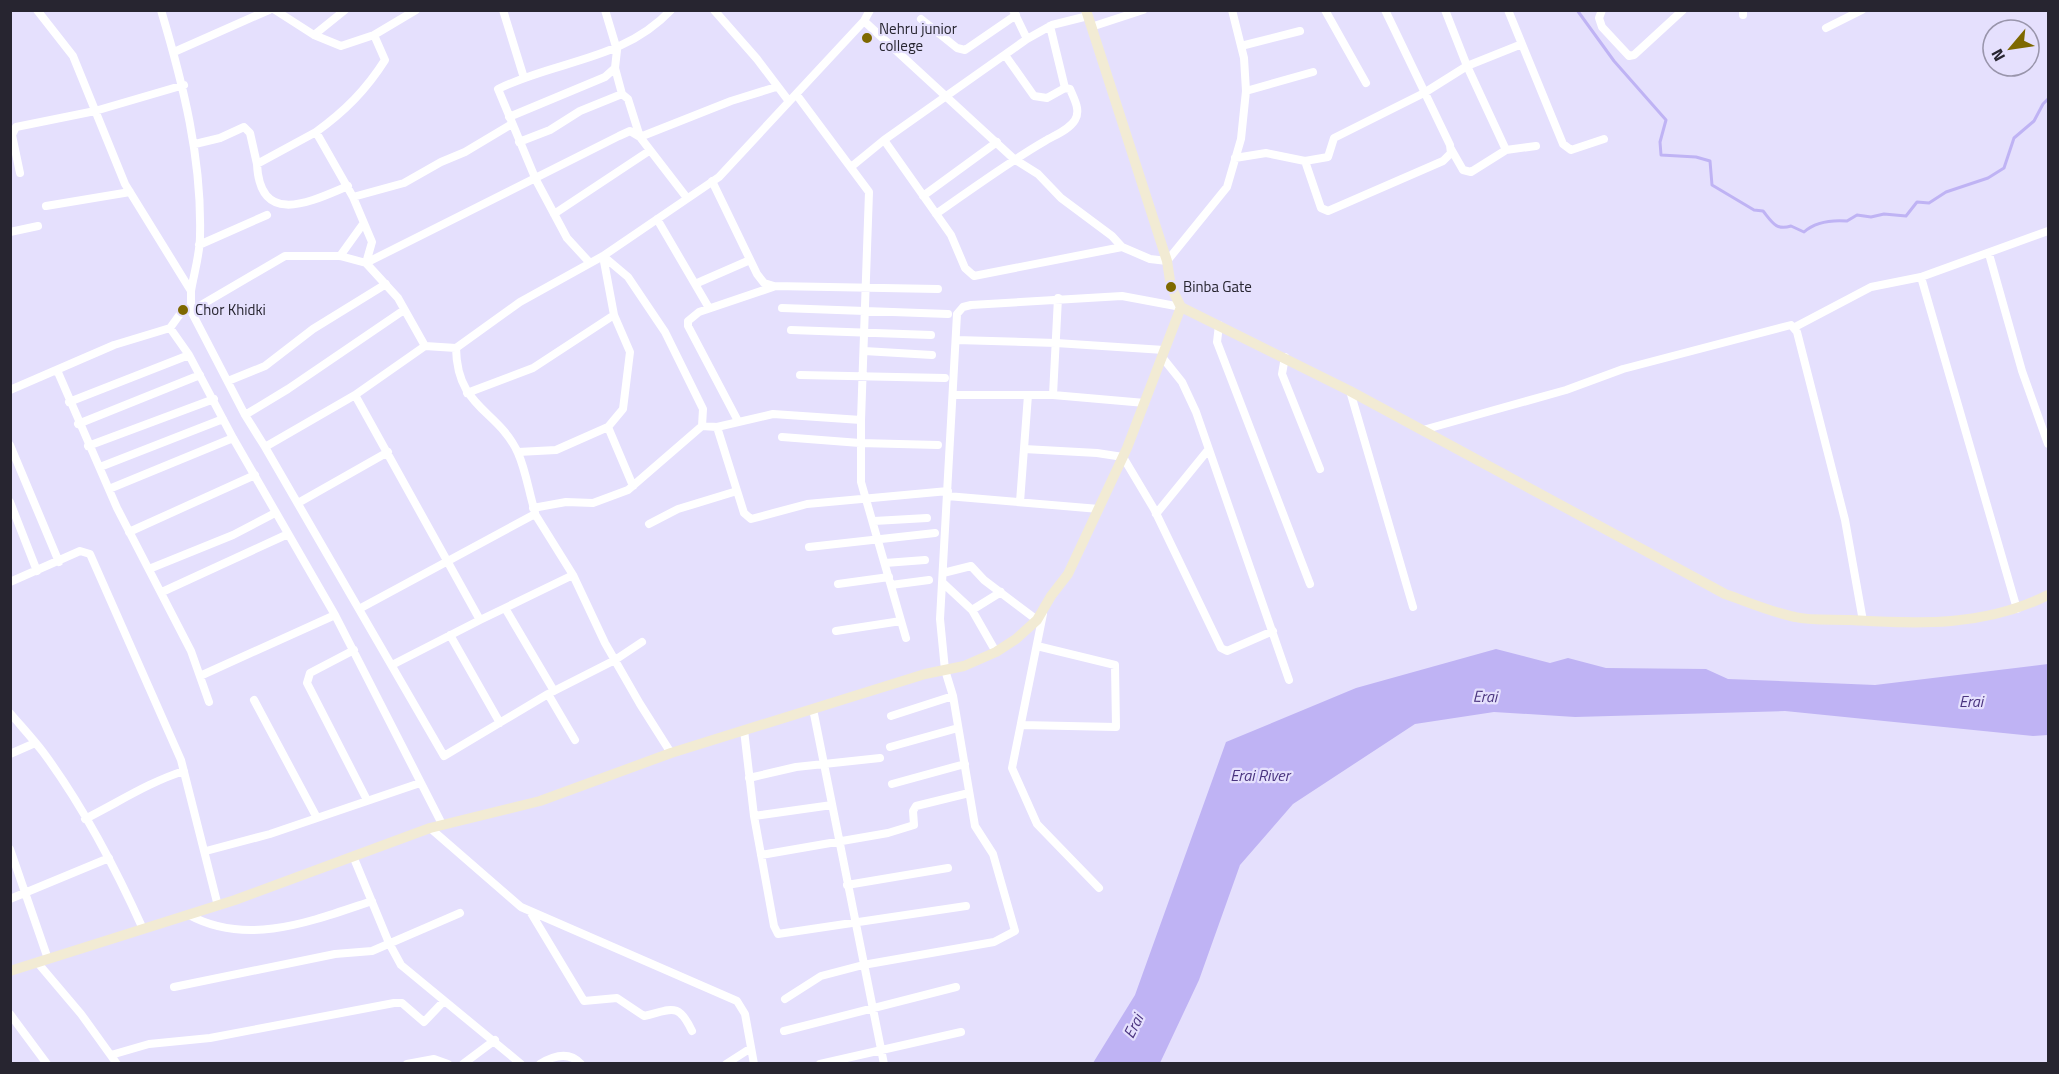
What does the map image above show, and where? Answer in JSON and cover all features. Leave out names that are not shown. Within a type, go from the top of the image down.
[{"type":"main road","points":[[1088,18],[1167,261],[1171,287],[1181,307],[1350,391],[1725,594],[1797,618],[1863,621],[1969,620],[1999,616],[2049,596]]},
{"type":"main road","points":[[10,971],[218,906],[442,824],[540,801],[671,753],[964,666],[996,652],[1017,639],[1037,620],[1051,596],[1068,574],[1123,457],[1181,307]]},
{"type":"street","points":[[38,10],[73,56],[130,192],[191,291]]},
{"type":"street","points":[[162,10],[184,86],[195,144],[201,238],[191,291],[191,311],[245,415],[298,502],[444,756],[551,692],[615,660],[642,642]]},
{"type":"street","points":[[174,52],[269,10]]},
{"type":"street","points":[[275,10],[314,36],[341,46],[374,35],[416,10]]},
{"type":"street","points":[[314,36],[345,10]]},
{"type":"street","points":[[502,10],[524,78]]},
{"type":"street","points":[[605,10],[617,50],[615,68],[622,94],[628,99],[640,137],[687,198]]},
{"type":"street","points":[[590,263],[567,238],[536,180],[498,89],[524,78],[617,50],[660,22],[671,10]]},
{"type":"street","points":[[714,10],[757,59],[788,100]]},
{"type":"street","points":[[265,447],[355,395],[425,346],[456,348],[520,302],[603,256],[712,182],[864,21],[870,10]]},
{"type":"street","points":[[851,167],[947,95],[1027,39],[1050,26],[1143,10]]},
{"type":"street","points":[[864,21],[1014,159],[1038,174],[1061,198],[1112,236],[1122,247],[1150,259],[1167,261],[1227,187],[1241,139],[1246,91],[1241,46],[1232,10]]},
{"type":"street","points":[[1325,10],[1366,83]]},
{"type":"street","points":[[1385,10],[1462,170],[1474,171],[1506,150],[1536,146]]},
{"type":"street","points":[[1445,10],[1467,66],[1506,150]]},
{"type":"street","points":[[1508,10],[1566,147],[1572,150],[1604,139]]},
{"type":"street","points":[[1602,10],[1599,18],[1602,27],[1629,56],[1634,55],[1683,10]]},
{"type":"street","points":[[1826,28],[1862,10]]},
{"type":"street","points":[[921,19],[957,48],[965,50],[1015,13],[1027,39]]},
{"type":"street","points":[[1050,26],[1065,88]]},
{"type":"street","points":[[1241,46],[1300,31]]},
{"type":"street","points":[[257,164],[316,132],[346,110],[368,87],[385,60],[374,35]]},
{"type":"street","points":[[1235,158],[1270,153],[1305,161],[1328,157],[1334,138],[1424,93],[1467,66],[1522,44]]},
{"type":"street","points":[[936,214],[1014,159],[1066,129],[1075,120],[1078,113],[1070,89],[1065,88],[1047,98],[1034,96],[1005,55]]},
{"type":"street","points":[[354,197],[414,178],[441,162],[465,153],[510,121],[605,77],[615,68]]},
{"type":"street","points":[[1246,91],[1313,72]]},
{"type":"street","points":[[20,173],[12,135],[13,128],[95,111],[184,86]]},
{"type":"street","points":[[640,137],[731,101],[776,87]]},
{"type":"street","points":[[519,142],[550,130],[580,111],[622,94]]},
{"type":"street","points":[[796,94],[863,181],[870,200],[860,443],[861,482],[906,638]]},
{"type":"street","points":[[195,144],[220,138],[244,127],[250,133],[262,187],[269,198],[278,203],[297,206],[348,186]]},
{"type":"street","points":[[366,263],[630,131],[640,137]]},
{"type":"street","points":[[316,132],[354,197],[372,242],[366,263]]},
{"type":"street","points":[[884,140],[951,235],[967,271],[974,276],[1122,247]]},
{"type":"street","points":[[923,196],[997,142]]},
{"type":"street","points":[[1305,161],[1321,208],[1328,211],[1443,161],[1449,156],[1451,149]]},
{"type":"street","points":[[554,214],[649,151]]},
{"type":"street","points":[[712,182],[761,279],[774,286]]},
{"type":"street","points":[[46,206],[130,192]]},
{"type":"street","points":[[199,245],[267,215]]},
{"type":"street","points":[[657,219],[709,308]]},
{"type":"street","points":[[340,256],[363,224]]},
{"type":"street","points":[[10,232],[38,226]]},
{"type":"street","points":[[1423,430],[1566,390],[1623,369],[1786,326],[1795,327],[1871,287],[1921,277],[2049,231]]},
{"type":"street","points":[[1989,254],[2022,371],[2049,444]]},
{"type":"street","points":[[10,390],[114,345],[170,328],[183,310],[191,311],[285,256],[340,256],[366,263],[386,284],[425,346]]},
{"type":"street","points":[[518,452],[556,450],[608,427],[623,409],[630,352],[614,315],[603,256]]},
{"type":"street","points":[[603,256],[628,277],[665,332],[703,409],[702,426]]},
{"type":"street","points":[[695,284],[750,260]]},
{"type":"street","points":[[1921,277],[2017,609]]},
{"type":"street","points":[[228,381],[265,366],[313,329],[386,284]]},
{"type":"street","points":[[738,421],[688,326],[692,316],[774,286],[938,289]]},
{"type":"street","points":[[785,999],[821,976],[864,965],[994,942],[1015,931],[993,854],[976,832],[953,696],[945,670],[940,619],[957,314],[965,306],[1058,298],[1122,296],[1181,307]]},
{"type":"street","points":[[1053,395],[1058,298]]},
{"type":"street","points":[[783,308],[948,314]]},
{"type":"street","points":[[245,415],[288,389],[404,310]]},
{"type":"street","points":[[467,393],[533,368],[614,315]]},
{"type":"street","points":[[1219,325],[1217,342],[1311,584]]},
{"type":"street","points":[[1795,327],[1845,520],[1863,621]]},
{"type":"street","points":[[170,328],[189,355],[275,513],[335,615],[442,824]]},
{"type":"street","points":[[791,330],[931,335]]},
{"type":"street","points":[[956,340],[1056,343],[1163,354],[1189,396],[1289,680]]},
{"type":"street","points":[[456,348],[456,370],[467,393],[476,406],[496,423],[518,452],[534,511],[573,575],[615,660],[671,753]]},
{"type":"street","points":[[864,351],[932,355]]},
{"type":"street","points":[[69,402],[189,355]]},
{"type":"street","points":[[1285,357],[1282,374],[1320,469]]},
{"type":"street","points":[[57,370],[78,424],[129,532],[191,651],[209,702]]},
{"type":"street","points":[[78,424],[200,375]]},
{"type":"street","points":[[800,375],[945,378]]},
{"type":"street","points":[[1350,391],[1413,607]]},
{"type":"street","points":[[355,395],[480,620]]},
{"type":"street","points":[[1020,502],[1028,395]]},
{"type":"street","points":[[953,396],[1053,395],[1145,403]]},
{"type":"street","points":[[88,446],[214,399]]},
{"type":"street","points":[[358,609],[449,561],[534,511],[566,502],[593,503],[633,486],[702,426],[717,427],[773,414],[861,420]]},
{"type":"street","points":[[100,467],[224,419]]},
{"type":"street","points":[[608,427],[633,486]]},
{"type":"street","points":[[717,427],[746,517],[751,519],[807,504],[865,497],[948,494],[1099,509]]},
{"type":"street","points":[[782,437],[860,443],[938,445]]},
{"type":"street","points":[[109,489],[233,438]]},
{"type":"street","points":[[11,446],[59,562]]},
{"type":"street","points":[[1024,449],[1097,453],[1123,457],[1156,514],[1223,650],[1227,651],[1273,631]]},
{"type":"street","points":[[1156,514],[1208,450]]},
{"type":"street","points":[[298,502],[388,452]]},
{"type":"street","points":[[129,532],[255,475]]},
{"type":"street","points":[[649,524],[678,509],[737,491]]},
{"type":"street","points":[[10,502],[37,571]]},
{"type":"street","points":[[149,569],[233,535],[275,513]]},
{"type":"street","points":[[874,521],[927,518]]},
{"type":"street","points":[[810,547],[877,537],[935,533]]},
{"type":"street","points":[[162,592],[288,534]]},
{"type":"street","points":[[10,582],[80,551],[90,554],[184,771],[218,906]]},
{"type":"street","points":[[885,563],[925,560]]},
{"type":"street","points":[[943,573],[971,566],[1037,620]]},
{"type":"street","points":[[392,665],[573,575]]},
{"type":"street","points":[[838,584],[929,580]]},
{"type":"street","points":[[943,583],[972,610],[996,652]]},
{"type":"street","points":[[972,610],[1001,592]]},
{"type":"street","points":[[505,608],[575,740]]},
{"type":"street","points":[[1044,610],[1012,768],[1031,812],[1045,834],[1099,888]]},
{"type":"street","points":[[200,676],[335,615]]},
{"type":"street","points":[[836,631],[901,621]]},
{"type":"street","points":[[450,635],[500,723]]},
{"type":"street","points":[[1021,725],[1116,727],[1115,665],[1037,646]]},
{"type":"street","points":[[354,651],[310,673],[307,683],[367,800]]},
{"type":"street","points":[[891,716],[953,696]]},
{"type":"street","points":[[254,700],[316,816]]},
{"type":"street","points":[[813,709],[884,1064]]},
{"type":"street","points":[[10,713],[35,743],[86,819],[109,858],[143,929]]},
{"type":"street","points":[[890,747],[958,728]]},
{"type":"street","points":[[744,730],[754,816],[774,926],[778,934],[966,906]]},
{"type":"street","points":[[10,754],[35,743]]},
{"type":"street","points":[[749,778],[825,764],[880,758]]},
{"type":"street","points":[[892,784],[965,764]]},
{"type":"street","points":[[86,819],[120,802],[138,789],[149,787],[165,777],[184,771]]},
{"type":"street","points":[[206,851],[270,834],[316,816],[420,783]]},
{"type":"street","points":[[761,855],[888,833],[914,825],[913,811],[916,806],[969,793]]},
{"type":"street","points":[[754,816],[832,805]]},
{"type":"street","points":[[430,828],[521,907],[531,913],[727,994],[743,1009],[754,1064]]},
{"type":"street","points":[[10,849],[25,893],[42,960],[117,1064]]},
{"type":"street","points":[[352,856],[389,943],[401,965],[443,1002],[495,1040],[521,1064]]},
{"type":"street","points":[[10,899],[109,858]]},
{"type":"street","points":[[847,885],[948,868]]},
{"type":"street","points":[[189,915],[229,931],[283,927],[372,901]]},
{"type":"street","points":[[174,987],[335,954],[372,951],[460,913]]},
{"type":"street","points":[[531,913],[584,1000],[617,998],[644,1016],[675,1009],[682,1013],[692,1031]]},
{"type":"street","points":[[784,1031],[872,1006],[956,987]]},
{"type":"street","points":[[111,1055],[149,1044],[210,1038],[394,1003],[402,1003],[424,1022],[443,1002]]},
{"type":"street","points":[[10,1014],[47,1064]]},
{"type":"street","points":[[820,1064],[881,1048],[961,1032]]},
{"type":"street","points":[[463,1064],[495,1040]]},
{"type":"street","points":[[726,1064],[751,1048]]},
{"type":"street","points":[[540,1064],[563,1055],[570,1056],[581,1064]]},
{"type":"street","points":[[407,1064],[434,1059],[448,1064]]},
{"type":"water","name":"Erai River","points":[[1496,649],[1550,663],[1568,658],[1606,668],[1706,669],[1728,679],[1875,685],[2048,664],[2048,735],[2033,736],[1785,711],[1575,717],[1494,712],[1415,724],[1293,804],[1240,865],[1199,980],[1160,1063],[1093,1063],[1135,995],[1226,742],[1356,688]]},
{"type":"waterway","points":[[1577,10],[1614,61],[1666,120],[1660,142],[1661,155],[1696,157],[1710,161],[1712,185],[1754,210],[1763,211],[1778,226],[1791,226],[1804,232],[1819,224],[1830,221],[1847,221],[1857,215],[1906,216],[1917,202],[1929,203],[1946,192],[1988,178],[2004,168],[2014,138],[2034,121],[2048,99]]},
{"type":"place","name":"Nehru junior college","points":[[867,38]]},
{"type":"place","name":"Binba Gate","points":[[1171,287]]},
{"type":"place","name":"Chor Khidki","points":[[183,310]]},
{"type":"water label","name":"Erai","points":[[1485,696]]},
{"type":"water label","name":"Erai","points":[[1971,701]]},
{"type":"water label","name":"Erai","points":[[1133,1026]]}]
